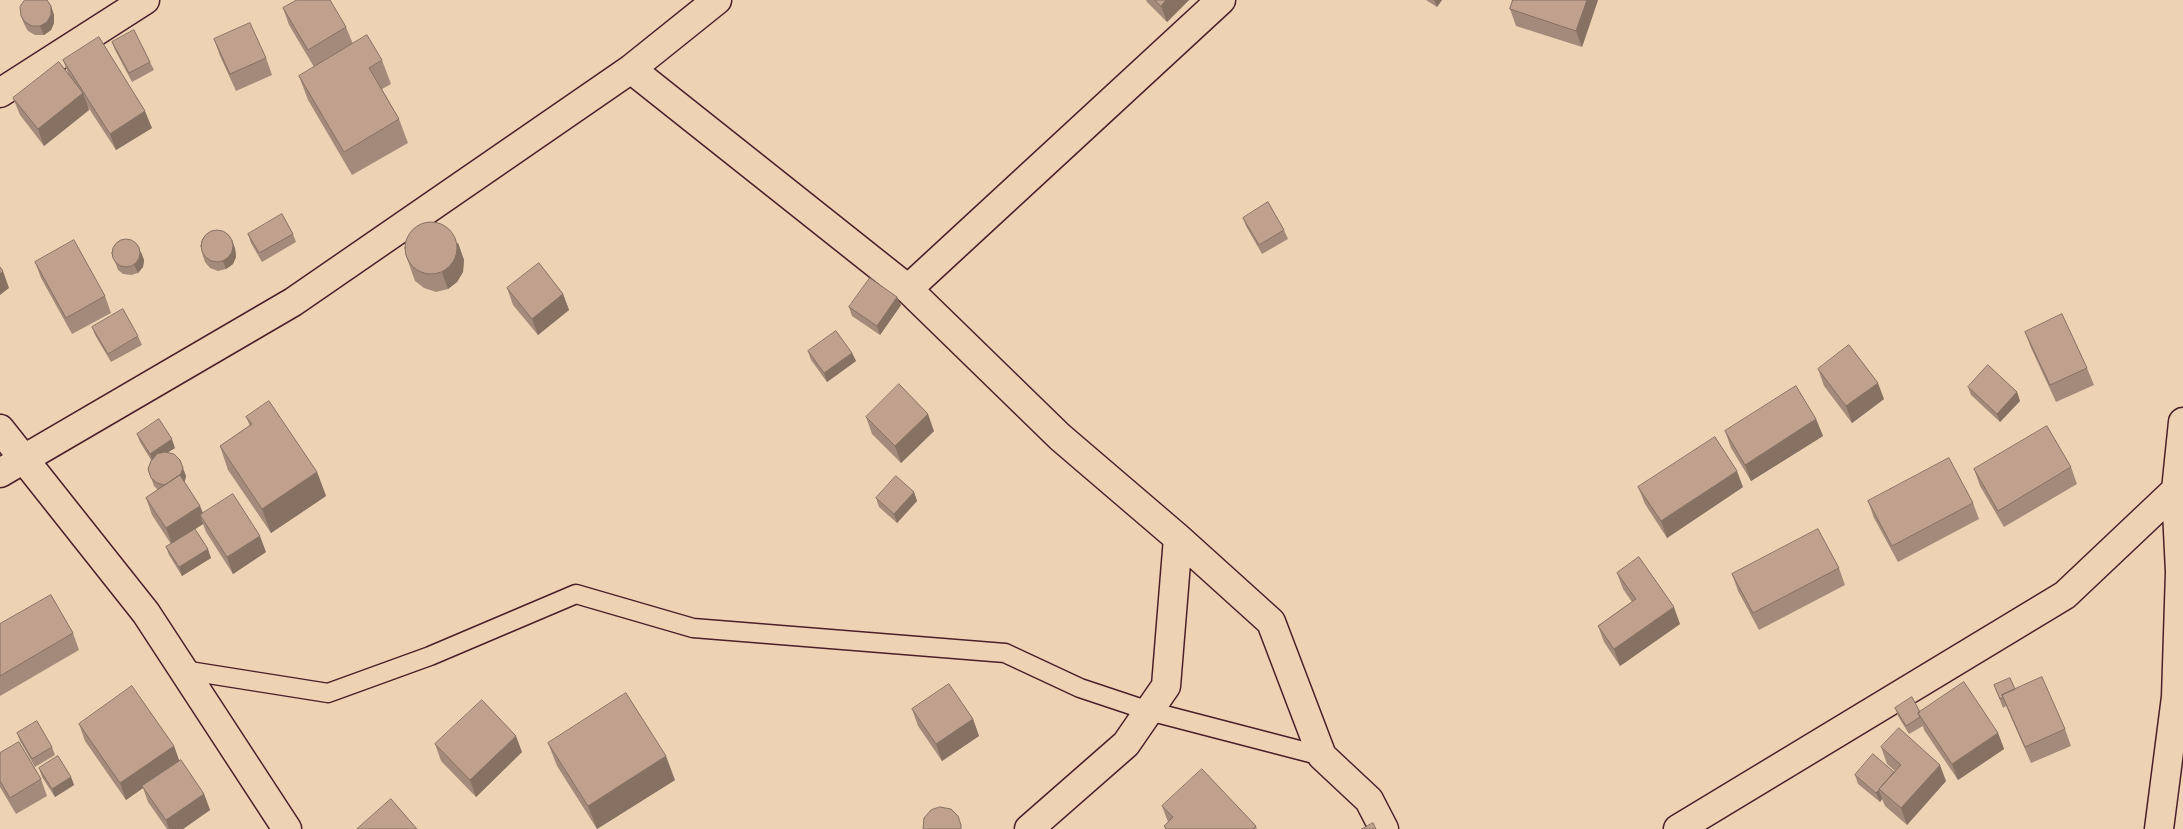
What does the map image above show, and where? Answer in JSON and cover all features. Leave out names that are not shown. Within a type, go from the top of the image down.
[{"type":"street","points":[[0,93],[145,0]]},
{"type":"street","points":[[0,473],[293,302],[632,69],[717,0]]},
{"type":"street","points":[[908,289],[1221,0]]},
{"type":"street","points":[[632,69],[908,289],[1060,437],[1178,538],[1271,622],[1322,756],[1370,800],[1384,829]]},
{"type":"street","points":[[2159,829],[2176,697],[2182,572],[2176,490],[2183,422]]},
{"type":"street","points":[[0,429],[146,613],[288,829]]},
{"type":"street","points":[[1678,829],[2065,595],[2176,490]]},
{"type":"street","points":[[1029,829],[1126,744],[1166,686],[1178,538]]},
{"type":"lane","points":[[183,670],[328,693],[430,656],[576,594],[693,628],[1005,653],[1080,688],[1148,711],[1322,756]]},
{"type":"building","points":[[25,0],[47,0],[51,6],[51,15],[47,22],[40,26],[32,26],[25,22],[21,16],[20,7]]},
{"type":"building","points":[[297,0],[330,0],[346,27],[308,50],[283,8]]},
{"type":"building","points":[[1155,0],[1166,0],[1161,6]]},
{"type":"building","points":[[1513,0],[1587,0],[1576,31],[1510,9]]},
{"type":"building","points":[[250,23],[266,58],[230,74],[214,39]]},
{"type":"building","points":[[134,30],[150,62],[129,73],[112,42]]},
{"type":"building","points":[[367,35],[382,60],[369,68],[399,119],[344,152],[299,76]]},
{"type":"building","points":[[99,37],[145,111],[110,134],[63,60]]},
{"type":"building","points":[[59,62],[83,93],[38,129],[13,98]]},
{"type":"building","points":[[1268,202],[1284,230],[1259,245],[1243,218]]},
{"type":"building","points":[[282,214],[293,234],[259,253],[248,234]]},
{"type":"building","points":[[426,222],[436,222],[450,229],[457,243],[457,253],[450,267],[436,274],[426,274],[416,270],[409,263],[405,253],[405,243],[409,233],[416,226]]},
{"type":"building","points":[[217,230],[228,235],[233,246],[228,257],[217,262],[206,257],[201,246],[206,235]]},
{"type":"building","points":[[126,239],[136,243],[140,253],[136,263],[126,267],[116,263],[112,253],[116,243]]},
{"type":"building","points":[[74,240],[105,296],[66,318],[35,262]]},
{"type":"building","points":[[539,263],[563,294],[532,319],[507,288]]},
{"type":"building","points":[[870,278],[897,297],[877,326],[849,307]]},
{"type":"building","points":[[123,309],[138,336],[108,354],[92,327]]},
{"type":"building","points":[[2062,314],[2087,368],[2050,385],[2025,332]]},
{"type":"building","points":[[836,331],[852,353],[824,373],[808,351]]},
{"type":"building","points":[[1849,345],[1878,383],[1846,406],[1818,369]]},
{"type":"building","points":[[1988,365],[2017,392],[1997,414],[1968,387]]},
{"type":"building","points":[[899,384],[928,414],[895,446],[866,417]]},
{"type":"building","points":[[1796,386],[1816,419],[1745,465],[1725,431]]},
{"type":"building","points":[[269,401],[317,472],[262,509],[220,446],[252,424],[246,417]]},
{"type":"building","points":[[159,419],[172,439],[150,454],[137,434]]},
{"type":"building","points":[[2047,426],[2071,467],[1998,511],[1974,469]]},
{"type":"building","points":[[1715,437],[1737,471],[1661,521],[1638,487]]},
{"type":"building","points":[[165,452],[174,454],[180,460],[183,468],[180,476],[165,485],[157,483],[151,478],[148,469],[151,461],[157,454]]},
{"type":"building","points":[[1949,458],[1973,503],[1892,546],[1868,501]]},
{"type":"building","points":[[180,475],[200,506],[166,528],[146,498]]},
{"type":"building","points":[[896,476],[914,492],[894,514],[876,498]]},
{"type":"building","points":[[233,494],[260,536],[227,557],[200,515]]},
{"type":"building","points":[[195,529],[208,549],[179,567],[166,547]]},
{"type":"building","points":[[1818,529],[1839,568],[1753,613],[1732,574]]},
{"type":"building","points":[[1639,557],[1674,607],[1614,649],[1598,626],[1636,599],[1617,573]]},
{"type":"building","points":[[51,595],[73,633],[0,676],[0,624]]},
{"type":"building","points":[[2042,677],[2065,729],[2025,747],[2002,695]]},
{"type":"building","points":[[2010,678],[2015,689],[2002,695],[2003,698],[2000,699],[1994,685]]},
{"type":"building","points":[[1964,682],[1998,733],[1952,764],[1918,713]]},
{"type":"building","points":[[949,684],[973,719],[936,744],[912,709]]},
{"type":"building","points":[[132,686],[174,746],[120,783],[79,724]]},
{"type":"building","points":[[626,693],[666,756],[588,806],[548,743]]},
{"type":"building","points":[[1912,697],[1920,712],[1918,713],[1920,717],[1906,726],[1895,708]]},
{"type":"building","points":[[482,700],[516,736],[470,780],[435,744]]},
{"type":"building","points":[[37,721],[52,747],[32,759],[17,733]]},
{"type":"building","points":[[1899,728],[1940,765],[1901,808],[1879,789],[1901,765],[1881,747]]},
{"type":"building","points":[[19,742],[41,779],[10,798],[0,781],[0,753]]},
{"type":"building","points":[[1873,754],[1894,772],[1876,793],[1855,775]]},
{"type":"building","points":[[58,756],[71,777],[52,789],[39,768]]},
{"type":"building","points":[[181,760],[204,794],[166,820],[142,786]]},
{"type":"building","points":[[1202,769],[1256,826],[1253,829],[1167,829],[1164,826],[1173,817],[1162,806]]},
{"type":"building","points":[[391,799],[417,829],[357,829]]},
{"type":"building","points":[[940,807],[951,809],[958,816],[961,829],[923,829],[924,818],[931,810]]},
{"type":"building","points":[[1373,823],[1376,829],[1362,829]]}]
